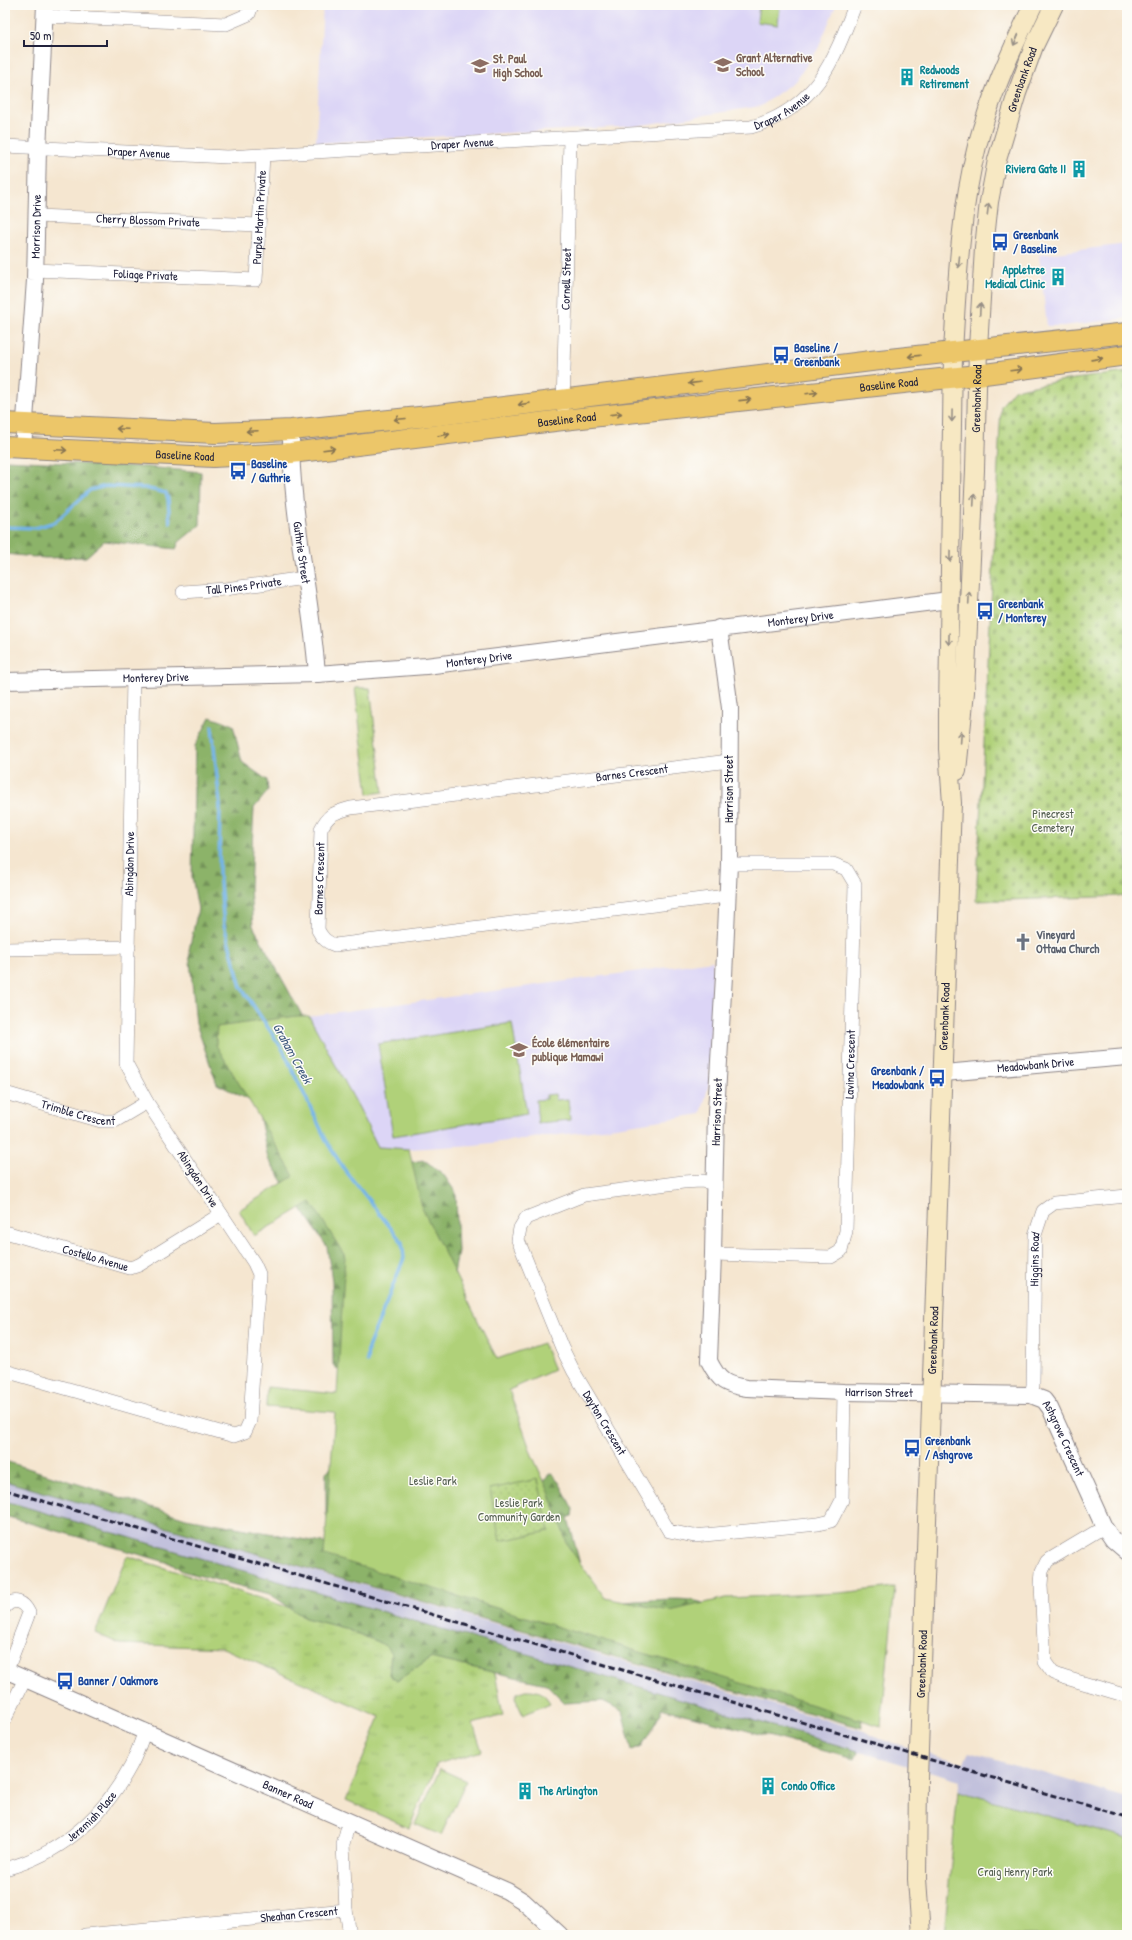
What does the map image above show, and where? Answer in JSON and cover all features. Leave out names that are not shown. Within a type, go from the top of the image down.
[{"type":"main road","name":"Greenbank Road","points":[[921,1935],[917,1878],[918,1773],[944,1073],[952,803],[948,749],[953,352],[962,228],[977,147],[991,101],[1015,43],[1033,5]]},
{"type":"main road","name":"Greenbank Road","points":[[952,803],[960,752],[965,692],[975,470],[978,348],[984,248],[997,160],[1017,93],[1034,46],[1054,5]]},
{"type":"main road","name":"Baseline Road","points":[[5,423],[215,433],[291,430],[439,416],[562,399],[978,348],[1127,333]]},
{"type":"main road","name":"Baseline Road","points":[[14,448],[213,457],[291,454],[563,420],[978,375],[1127,355]]},
{"type":"main road","name":"Greenbank Road","points":[[908,1935],[917,1878]]},
{"type":"street","points":[[45,10],[226,24],[249,14],[252,5]]},
{"type":"street","name":"Draper Avenue","points":[[5,146],[38,149],[227,157],[736,129],[766,123],[782,115],[803,101],[820,82],[836,51],[855,5]]},
{"type":"street","name":"Morrison Drive","points":[[14,448],[25,423],[35,270],[38,149],[45,10]]},
{"type":"street","name":"Cornell Street","points":[[563,420],[562,399],[570,139]]},
{"type":"street","name":"Purple Martin Private","points":[[256,280],[263,155]]},
{"type":"street","name":"Cherry Blossom Private","points":[[36,216],[259,225]]},
{"type":"street","name":"Foliage Private","points":[[35,270],[256,280]]},
{"type":"street","name":"Guthrie Street","points":[[291,430],[291,454],[317,674]]},
{"type":"street","name":"Tall Pines Private","points":[[183,592],[225,589],[305,578]]},
{"type":"street","name":"Monterey Drive","points":[[5,681],[317,674],[426,666],[718,628],[950,600]]},
{"type":"street","name":"Harrison Street","points":[[718,628],[730,708],[729,864],[726,896],[724,976],[716,1106],[713,1254],[708,1361],[715,1373],[723,1382],[747,1388],[932,1394]]},
{"type":"street","name":"Abingdon Drive","points":[[5,1371],[234,1436],[245,1432],[250,1421],[258,1274],[254,1263],[147,1102],[126,1063],[133,678]]},
{"type":"street","name":"Barnes Crescent","points":[[726,896],[335,945],[321,937],[318,930],[321,829],[327,818],[334,813],[351,808],[729,761]]},
{"type":"street","name":"Lavina Crescent","points":[[713,1254],[830,1257],[841,1251],[846,1231],[855,884],[846,869],[833,864],[729,864]]},
{"type":"street","points":[[5,949],[129,947]]},
{"type":"street","name":"Meadowbank Drive","points":[[944,1073],[1127,1057]]},
{"type":"street","name":"Trimble Crescent","points":[[5,1092],[101,1121],[115,1121],[147,1102]]},
{"type":"street","name":"Dayton Crescent","points":[[714,1183],[701,1181],[683,1182],[584,1195],[526,1218],[520,1228],[518,1240],[562,1348],[574,1372],[669,1531],[694,1536],[818,1524],[831,1520],[842,1500],[844,1392]]},
{"type":"street","name":"Higgins Road","points":[[1031,1395],[1033,1385],[1035,1235],[1043,1211],[1054,1203],[1127,1196]]},
{"type":"street","name":"Costello Avenue","points":[[5,1232],[130,1268],[139,1265],[221,1214]]},
{"type":"street","name":"Ashgrove Crescent","points":[[932,1394],[1031,1395],[1044,1400],[1050,1408],[1104,1527],[1113,1540],[1127,1552]]},
{"type":"street","points":[[1104,1527],[1047,1561],[1044,1565],[1041,1586],[1045,1662],[1053,1673],[1127,1696]]},
{"type":"street","points":[[5,1607],[9,1602],[16,1601],[22,1603],[29,1613],[6,1670]]},
{"type":"street","name":"Banner Road","points":[[6,1670],[145,1730],[507,1891],[523,1902],[560,1935]]},
{"type":"street","points":[[5,1719],[25,1679]]},
{"type":"street","name":"Jeremiah Place","points":[[5,1869],[42,1856],[65,1843],[103,1808],[132,1764],[145,1730]]},
{"type":"street","points":[[349,1822],[344,1844],[346,1910],[350,1935]]},
{"type":"street","name":"Sheahan Crescent","points":[[85,1935],[346,1910]]},
{"type":"shaded area","name":"St. Paul High School","points":[[323,5],[836,5],[818,49],[795,81],[761,106],[636,126],[316,143]]},
{"type":"shaded area","points":[[1127,244],[1127,318],[1063,326],[1047,326],[1039,255]]},
{"type":"shaded area","name":"École élémentaire publique Mamawi","points":[[713,961],[709,1084],[701,1114],[583,1132],[474,1145],[409,1149],[378,1147],[359,1108],[309,1016]]},
{"type":"shaded area","points":[[5,1481],[864,1731],[879,1739],[964,1763],[969,1751],[1127,1798],[1127,1838],[958,1791],[960,1781],[5,1501]]},
{"type":"green space","points":[[759,5],[780,5],[778,25],[757,22]]},
{"type":"green space","name":"Pinecrest Cemetery","points":[[1127,372],[1127,896],[976,901],[1001,406],[1014,390],[1059,381]]},
{"type":"green space","points":[[5,460],[147,467],[201,472],[200,525],[179,542],[176,549],[104,541],[86,557],[45,558],[5,554]]},
{"type":"green space","points":[[355,688],[370,688],[383,792],[368,794]]},
{"type":"green space","points":[[210,717],[233,725],[242,762],[267,780],[268,791],[254,808],[250,889],[253,926],[381,1159],[389,1166],[424,1160],[443,1174],[456,1193],[458,1252],[452,1285],[355,1387],[333,1365],[332,1281],[327,1247],[268,1159],[257,1104],[217,1084],[196,1024],[189,950],[198,909],[192,877],[195,746]]},
{"type":"green space","name":"Leslie Park","points":[[297,1016],[309,1016],[359,1108],[378,1147],[409,1149],[422,1208],[497,1359],[543,1343],[554,1370],[509,1390],[532,1455],[549,1492],[568,1546],[605,1598],[670,1611],[726,1598],[839,1593],[895,1587],[881,1726],[324,1555],[335,1412],[266,1407],[267,1387],[337,1394],[345,1256],[311,1202],[254,1236],[239,1210],[294,1176],[216,1045],[217,1027]]},
{"type":"green space","points":[[512,1023],[527,1114],[393,1136],[378,1044]]},
{"type":"green space","points":[[555,1094],[556,1100],[568,1099],[570,1120],[538,1123],[536,1100],[546,1099],[546,1095]]},
{"type":"green space","points":[[342,1458],[406,1554],[861,1713],[862,1728],[5,1481],[5,1461],[186,1518],[328,1544],[334,1535],[326,1514],[326,1472]]},
{"type":"green space","points":[[551,1473],[560,1484],[573,1509],[572,1516],[568,1518],[580,1564],[588,1583],[594,1588],[599,1598],[610,1602],[665,1599],[694,1601],[705,1604],[712,1610],[709,1617],[675,1618],[656,1623],[634,1623],[602,1609],[576,1603],[533,1585],[522,1578],[512,1564],[517,1556],[523,1548],[531,1542],[552,1532],[551,1512],[544,1486],[547,1477]]},
{"type":"green space","name":"Leslie Park Community Garden","points":[[538,1479],[549,1531],[500,1541],[490,1489]]},
{"type":"green space","points":[[5,1501],[858,1751],[855,1759],[661,1708],[661,1713],[642,1746],[632,1750],[622,1711],[603,1701],[565,1703],[546,1684],[430,1658],[397,1681],[389,1675],[391,1653],[385,1645],[344,1628],[305,1618],[270,1594],[182,1571],[173,1564],[5,1516]]},
{"type":"green space","points":[[127,1556],[495,1673],[503,1715],[473,1724],[482,1751],[437,1764],[409,1828],[346,1800],[380,1717],[223,1648],[120,1644],[95,1633]]},
{"type":"green space","points":[[525,1690],[540,1692],[550,1703],[523,1715],[515,1698],[517,1693]]},
{"type":"green space","points":[[440,1769],[466,1781],[441,1835],[415,1824]]},
{"type":"green space","name":"Craig Henry Park","points":[[958,1791],[1127,1838],[1127,1935],[944,1935]]},
{"type":"waterway","name":"Graham Creek","points":[[5,525],[8,527],[35,528],[55,522],[90,490],[106,486],[145,488],[166,493],[170,523]]},
{"type":"waterway","name":"Graham Creek","points":[[212,727],[220,805],[219,872],[224,925],[241,987],[283,1050],[328,1144],[344,1169],[402,1242],[404,1258],[368,1348],[367,1362]]},
{"type":"railway","points":[[5,1490],[1127,1817]]},
{"type":"place","name":"Grant Alternative School","points":[[723,65]]},
{"type":"place","name":"St. Paul High School","points":[[480,66]]},
{"type":"place","name":"Redwoods Retirement","points":[[907,77]]},
{"type":"place","name":"Riviera Gate II","points":[[1079,169]]},
{"type":"place","name":"Greenbank / Baseline","points":[[1000,242]]},
{"type":"place","name":"Appletree Medical Clinic","points":[[1058,277]]},
{"type":"place","name":"Baseline / Greenbank","points":[[781,355]]},
{"type":"place","name":"Baseline / Guthrie","points":[[238,471]]},
{"type":"place","name":"Greenbank / Monterey","points":[[985,611]]},
{"type":"place","name":"Vineyard Ottawa Church","points":[[1023,942]]},
{"type":"place","name":"École élémentaire publique Mamawi","points":[[519,1050]]},
{"type":"place","name":"Greenbank / Meadowbank","points":[[937,1078]]},
{"type":"place","name":"Greenbank / Ashgrove","points":[[912,1448]]},
{"type":"place","name":"Banner / Oakmore","points":[[65,1681]]},
{"type":"place","name":"Condo Office","points":[[768,1786]]},
{"type":"place","name":"The Arlington","points":[[525,1791]]}]
